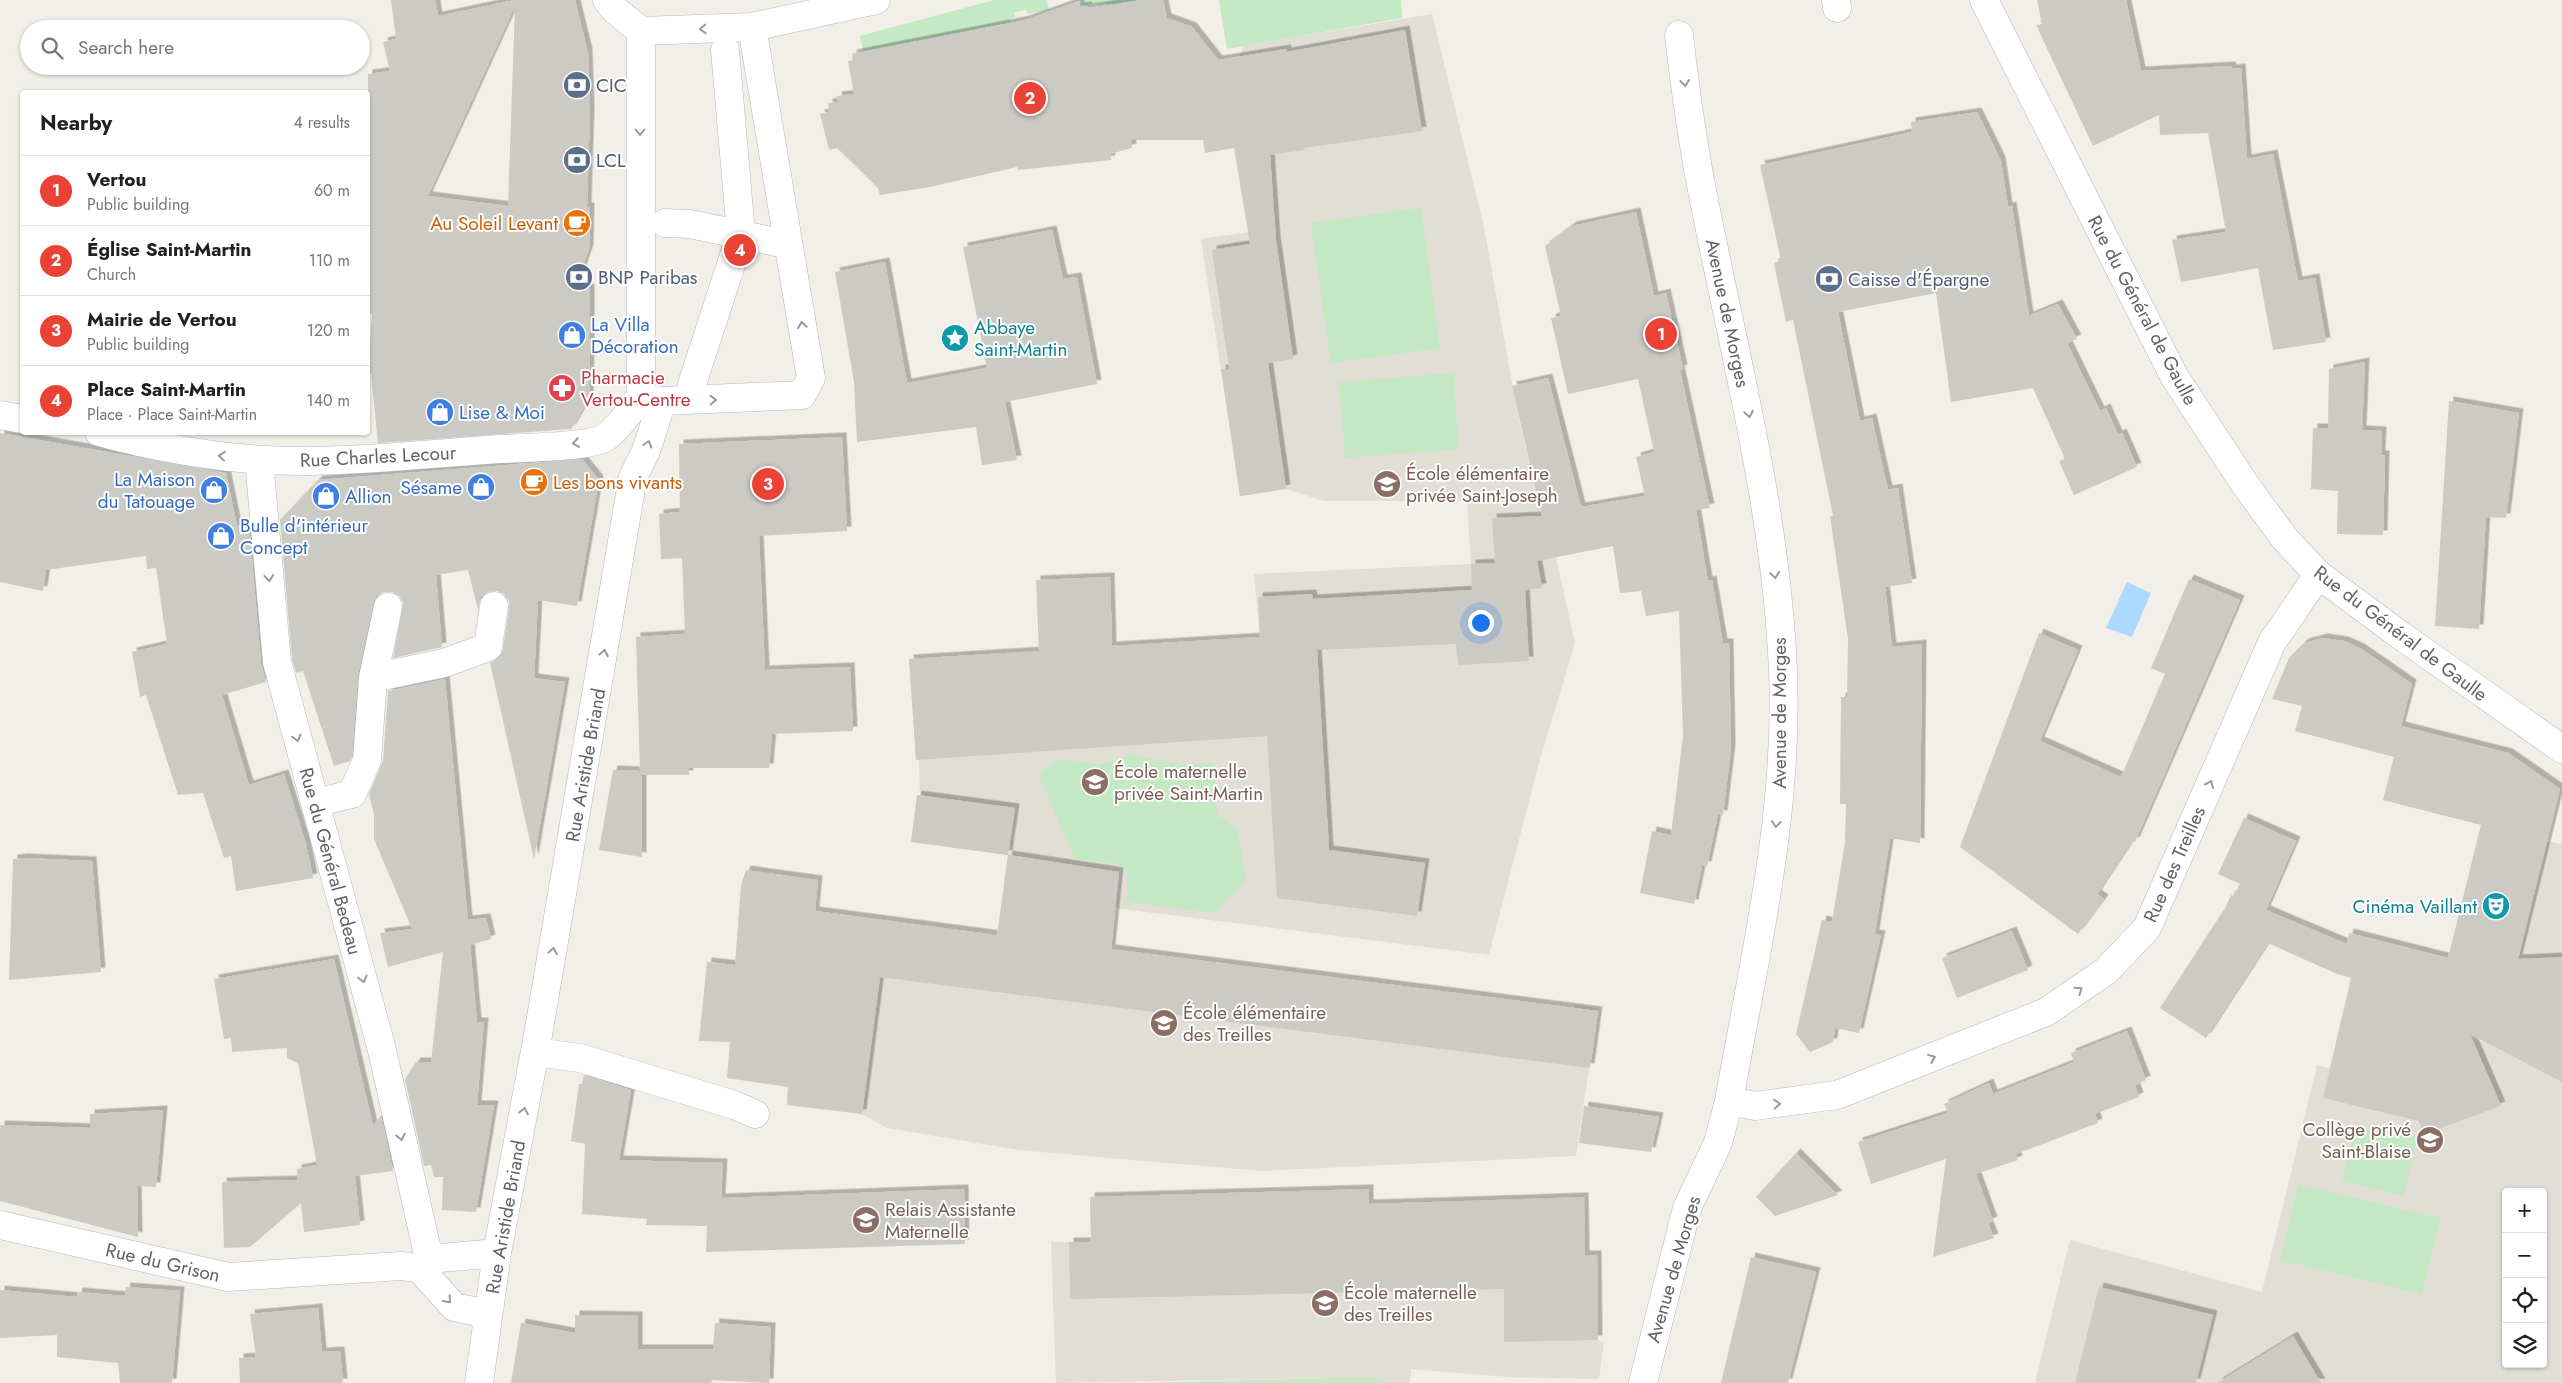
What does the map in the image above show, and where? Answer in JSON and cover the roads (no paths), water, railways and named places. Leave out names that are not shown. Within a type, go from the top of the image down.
[{"type":"street","points":[[607,0],[641,31],[752,27],[876,0]]},
{"type":"street","name":"Rue du Général de Gaulle","points":[[1984,0],[2174,376],[2244,483],[2285,539],[2319,575],[2400,635],[2562,749]]},
{"type":"street","points":[[633,477],[620,449],[605,438],[652,399],[802,395],[811,378],[752,27]]},
{"type":"street","name":"Rue Aristide Briand","points":[[480,1383],[497,1252],[535,1052],[633,477],[646,451],[652,399],[641,31]]},
{"type":"street","name":"Avenue de Morges","points":[[1643,1383],[1687,1208],[1718,1143],[1729,1101],[1777,823],[1783,743],[1783,672],[1777,586],[1766,509],[1698,167],[1678,35]]},
{"type":"street","points":[[692,384],[741,234],[733,64]]},
{"type":"street","points":[[665,223],[690,224],[776,242]]},
{"type":"street","points":[[0,415],[20,419]]},
{"type":"street","name":"Rue Charles Lecour","points":[[111,435],[175,451],[259,460],[310,461],[398,458],[428,453],[576,444],[605,438]]},
{"type":"street","name":"Rue du Général Bedeau","points":[[259,460],[277,662],[382,1050],[424,1263]]},
{"type":"street","name":"Rue des Treilles","points":[[1729,1101],[1755,1106],[1837,1095],[2046,1012],[2106,971],[2147,928],[2273,640],[2292,616],[2305,592],[2319,575]]},
{"type":"street","points":[[373,678],[444,663],[488,647],[494,606]]},
{"type":"street","points":[[315,804],[352,794],[367,760],[373,678],[388,607]]},
{"type":"street","points":[[535,1052],[580,1058],[734,1105],[755,1114]]},
{"type":"street","name":"Rue du Grison","points":[[0,1226],[228,1277],[401,1266],[497,1252]]},
{"type":"street","points":[[424,1263],[454,1307],[488,1314]]},
{"type":"water","points":[[2127,582],[2151,593],[2132,637],[2106,628]]},
{"type":"place","name":"CIC","points":[[577,85]]},
{"type":"place","name":"Église Saint-Martin","points":[[1030,98]]},
{"type":"place","name":"LCL","points":[[577,160]]},
{"type":"place","name":"Au Soleil Levant","points":[[577,223]]},
{"type":"place","name":"Place Saint-Martin","points":[[740,250]]},
{"type":"place","name":"BNP Paribas","points":[[579,277]]},
{"type":"place","name":"Caisse d'Épargne","points":[[1829,279]]},
{"type":"place","name":"Vertou","points":[[1661,334]]},
{"type":"place","name":"La Villa Décoration","points":[[572,335]]},
{"type":"place","name":"Abbaye Saint-Martin","points":[[955,338]]},
{"type":"place","name":"Pharmacie Vertou-Centre","points":[[562,388]]},
{"type":"place","name":"Lise & Moi","points":[[440,412]]},
{"type":"place","name":"Les bons vivants","points":[[534,482]]},
{"type":"place","name":"Mairie de Vertou","points":[[768,484]]},
{"type":"place","name":"École élémentaire privée Saint-Joseph","points":[[1387,484]]},
{"type":"place","name":"Sésame","points":[[481,487]]},
{"type":"place","name":"La Maison du Tatouage","points":[[214,490]]},
{"type":"place","name":"Allion","points":[[326,496]]},
{"type":"place","name":"Bulle d'intérieur Concept","points":[[221,536]]},
{"type":"place","name":"École maternelle privée Saint-Martin","points":[[1095,782]]},
{"type":"place","name":"Cinéma Vaillant","points":[[2496,906]]},
{"type":"place","name":"École élémentaire des Treilles","points":[[1164,1023]]},
{"type":"place","name":"Collège privé Saint-Blaise","points":[[2430,1140]]},
{"type":"place","name":"Relais Assistante Maternelle","points":[[866,1220]]},
{"type":"place","name":"École maternelle des Treilles","points":[[1325,1303]]}]
